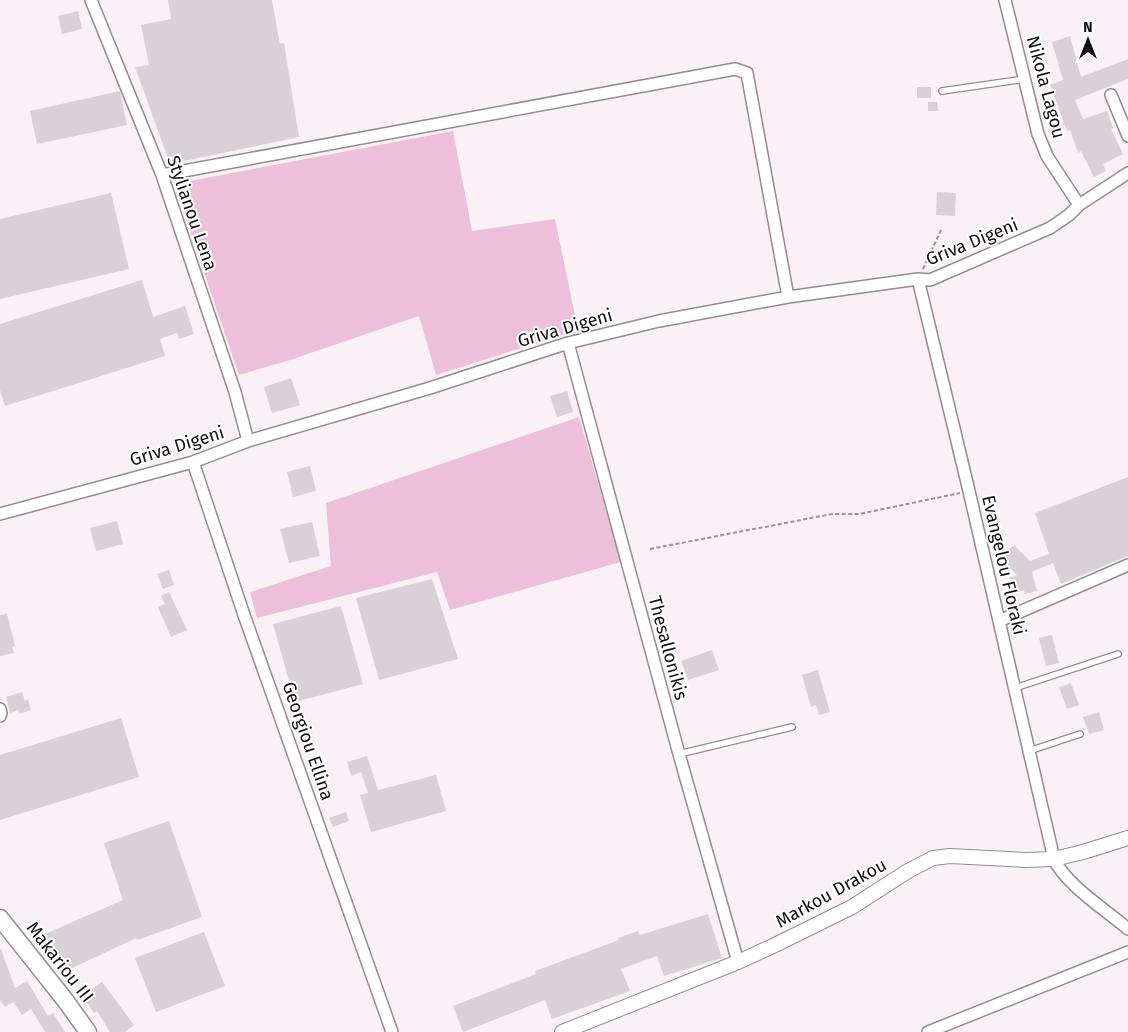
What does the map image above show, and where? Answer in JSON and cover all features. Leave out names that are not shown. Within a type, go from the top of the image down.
[{"type":"main road","name":"Makariou III","points":[[0,918],[60,993],[88,1032]]},
{"type":"street","name":"Stylianou Lena","points":[[91,0],[162,175],[235,392],[248,442]]},
{"type":"street","name":"Nikola Lagou","points":[[1005,0],[1038,134],[1048,156],[1079,205]]},
{"type":"street","points":[[162,175],[735,68],[747,73],[788,297]]},
{"type":"street","points":[[1111,95],[1128,136]]},
{"type":"street","name":"Griva Digeni","points":[[0,514],[193,462],[248,442],[430,388],[568,343],[659,321],[788,297],[918,279],[930,280],[1050,228],[1069,215],[1079,205],[1128,172]]},
{"type":"street","name":"Evangelou Floraki","points":[[918,279],[1054,859]]},
{"type":"street","name":"Thesallonikis","points":[[568,343],[679,754],[738,962]]},
{"type":"street","name":"Georgiou Ellina","points":[[193,462],[244,616],[392,1032]]},
{"type":"street","points":[[999,621],[1128,565]]},
{"type":"street","points":[[0,710],[0,716]]},
{"type":"street","name":"Markou Drakou","points":[[562,1032],[738,962],[852,907],[908,871],[933,858],[950,856],[1033,860],[1054,859],[1128,838]]},
{"type":"street","points":[[1054,859],[1068,879],[1128,929]]},
{"type":"street","points":[[928,1032],[1128,952]]},
{"type":"lane","points":[[942,91],[1025,79]]},
{"type":"lane","points":[[1015,688],[1118,654]]},
{"type":"lane","points":[[679,754],[792,727]]},
{"type":"lane","points":[[1029,751],[1080,734]]},
{"type":"path","points":[[918,279],[942,228]]},
{"type":"path","points":[[650,549],[832,514],[859,514],[969,491]]},
{"type":"shaded area","points":[[453,131],[472,231],[555,219],[578,330],[436,375],[419,316],[290,360],[239,375],[174,184]]},
{"type":"shaded area","points":[[579,417],[621,562],[450,610],[437,572],[257,618],[250,592],[331,566],[326,503]]},
{"type":"building","points":[[168,0],[272,0],[280,44],[284,43],[299,137],[170,164],[135,67],[149,65],[141,25],[171,19]]},
{"type":"building","points":[[78,11],[82,29],[62,34],[58,16]]},
{"type":"building","points":[[1070,36],[1081,77],[1128,59],[1128,79],[1075,100],[1083,119],[1107,111],[1113,128],[1111,129],[1123,154],[1103,164],[1106,171],[1094,177],[1081,151],[1078,153],[1070,130],[1067,131],[1050,85],[1063,80],[1052,42]]},
{"type":"building","points":[[917,87],[931,87],[931,98],[917,98]]},
{"type":"building","points":[[120,91],[127,125],[37,144],[30,111]]},
{"type":"building","points":[[928,102],[937,102],[938,111],[928,111]]},
{"type":"building","points":[[937,192],[956,193],[955,216],[936,215]]},
{"type":"building","points":[[111,193],[129,269],[0,299],[0,219]]},
{"type":"building","points":[[142,280],[153,317],[185,306],[194,334],[179,339],[177,333],[160,339],[165,356],[5,406],[0,390],[0,324]]},
{"type":"building","points":[[291,378],[300,405],[272,413],[264,387]]},
{"type":"building","points":[[567,391],[573,412],[557,417],[550,396]]},
{"type":"building","points":[[310,466],[316,491],[293,497],[287,472]]},
{"type":"building","points":[[1128,477],[1128,556],[1061,584],[1053,563],[1032,572],[1037,591],[1025,594],[1024,590],[1014,593],[1009,578],[1017,575],[1000,558],[1014,545],[1030,561],[1049,554],[1035,513]]},
{"type":"building","points":[[117,521],[123,544],[96,551],[90,528]]},
{"type":"building","points":[[312,522],[320,556],[289,563],[280,529]]},
{"type":"building","points":[[169,570],[174,585],[163,589],[157,574]]},
{"type":"building","points":[[432,579],[458,659],[379,680],[356,598]]},
{"type":"building","points":[[169,592],[187,630],[171,637],[158,607],[165,604],[161,596]]},
{"type":"building","points":[[341,606],[363,684],[295,702],[273,624]]},
{"type":"building","points":[[7,614],[15,646],[12,647],[14,653],[0,656],[0,615]]},
{"type":"building","points":[[1052,635],[1059,663],[1046,666],[1039,638]]},
{"type":"building","points":[[712,650],[719,670],[688,680],[681,661]]},
{"type":"building","points":[[818,670],[830,712],[819,715],[816,705],[811,707],[802,675]]},
{"type":"building","points":[[1071,683],[1079,705],[1067,709],[1059,687]]},
{"type":"building","points":[[22,692],[25,701],[28,699],[31,710],[19,714],[18,710],[10,713],[6,697]]},
{"type":"building","points":[[1099,712],[1104,730],[1089,734],[1083,717]]},
{"type":"building","points":[[121,718],[139,777],[0,820],[0,755]]},
{"type":"building","points":[[367,756],[378,790],[436,775],[446,811],[371,832],[360,795],[368,793],[361,772],[351,776],[347,762]]},
{"type":"building","points":[[346,812],[349,821],[333,827],[329,818]]},
{"type":"building","points":[[169,821],[202,917],[137,940],[136,938],[66,971],[38,937],[123,900],[104,843]]},
{"type":"building","points":[[708,914],[722,958],[664,976],[657,956],[621,969],[630,991],[552,1019],[545,1000],[463,1032],[453,1006],[536,974],[535,971],[619,940],[618,938],[638,931],[640,935]]},
{"type":"building","points":[[204,932],[225,986],[156,1012],[135,958]]},
{"type":"building","points":[[1,949],[15,988],[27,981],[48,1016],[53,1013],[65,1032],[45,1032],[31,1009],[22,1015],[13,1002],[5,1007],[0,1000]]},
{"type":"building","points":[[102,982],[134,1025],[125,1032],[110,1032],[97,1011],[94,1013],[82,996]]}]
